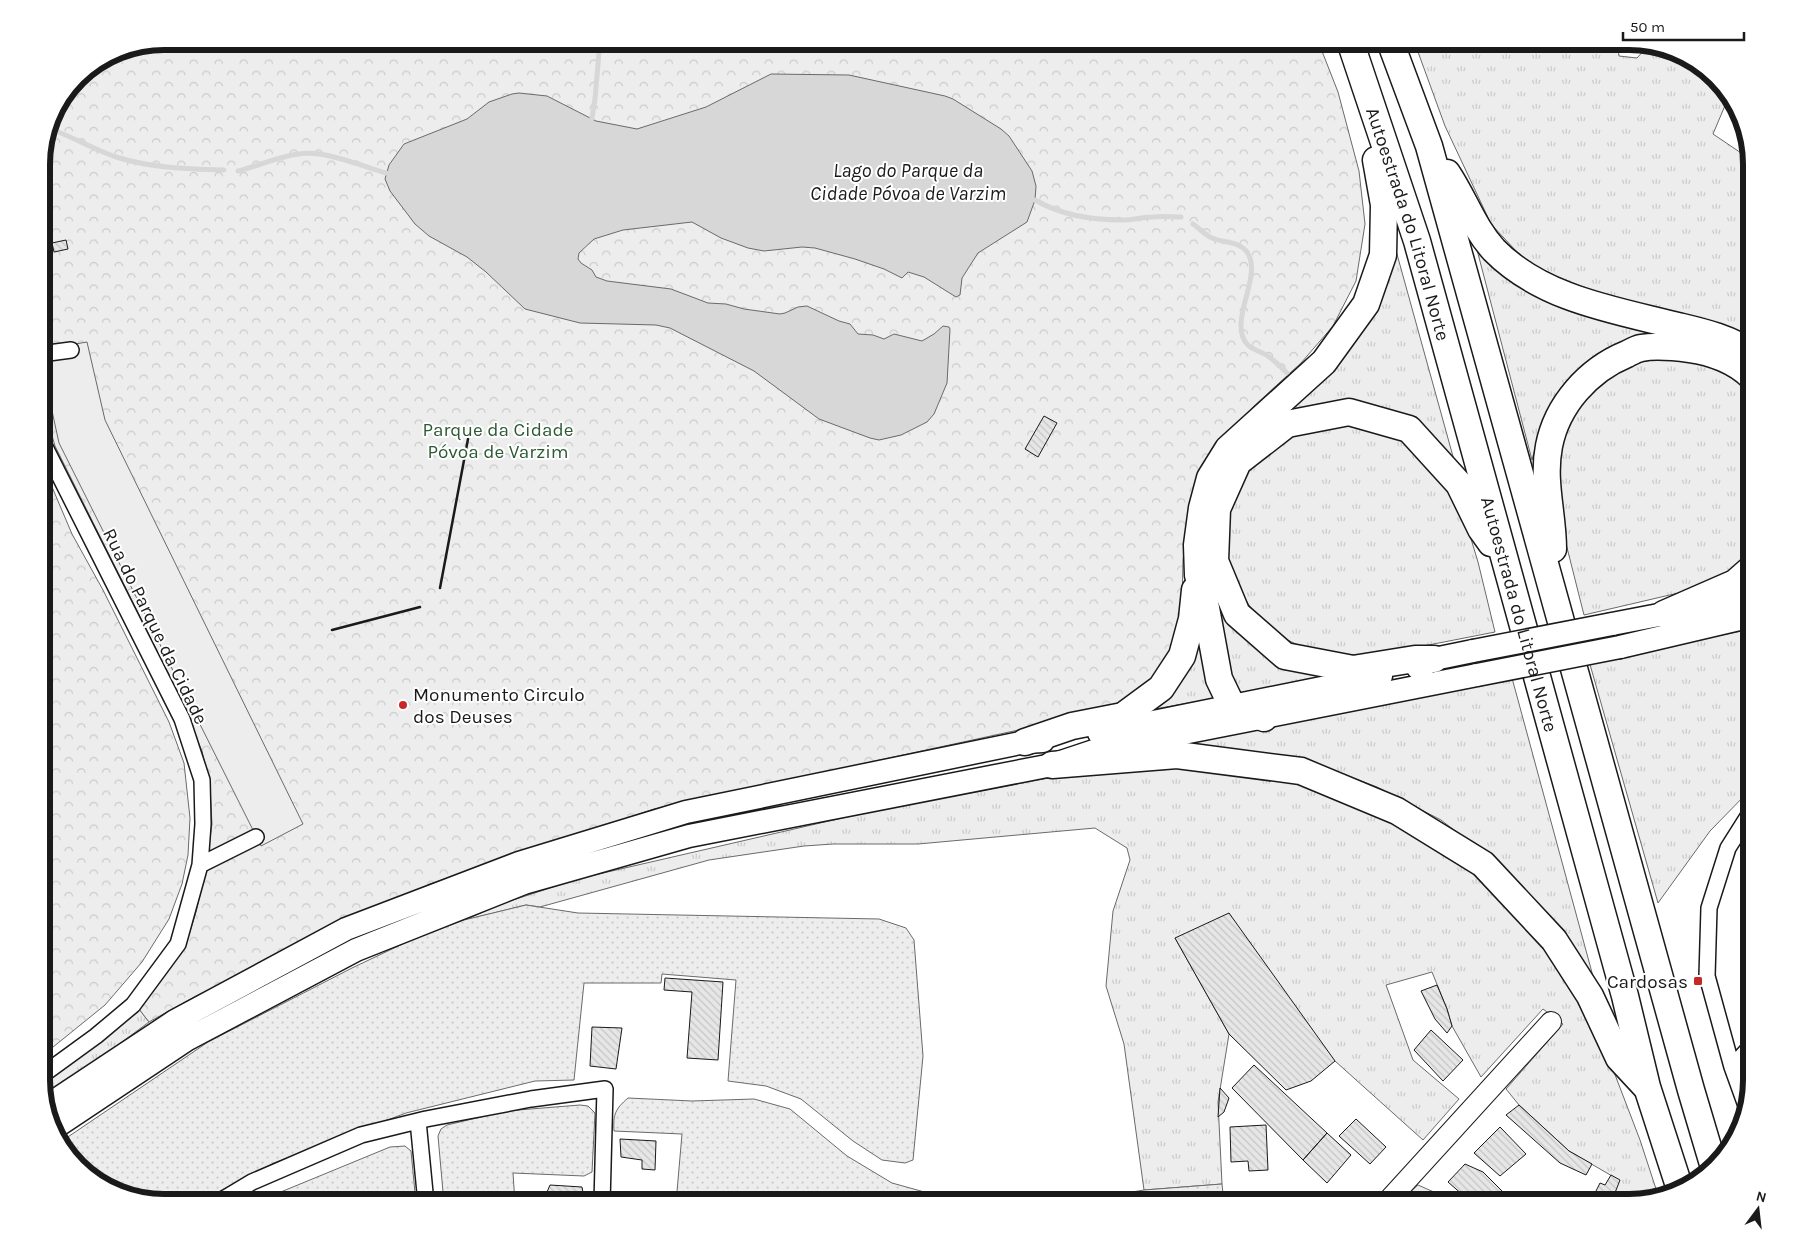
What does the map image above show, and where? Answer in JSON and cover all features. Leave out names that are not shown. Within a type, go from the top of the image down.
[{"type":"highway","name":"Autoestrada do Litoral Norte","points":[[1353,50],[1417,241],[1624,996],[1647,1087],[1678,1182]]},
{"type":"highway","name":"Autoestrada do Litoral Norte","points":[[1393,50],[1429,146],[1688,1080],[1712,1158]]},
{"type":"highway","points":[[1025,742],[1072,726],[1123,716],[1160,688],[1182,656],[1192,619],[1193,600],[1198,575],[1197,545],[1202,508],[1210,478],[1228,449],[1324,362],[1366,304],[1383,255],[1384,204],[1375,156],[1378,122]]},
{"type":"highway","points":[[1429,146],[1453,180],[1470,216],[1494,250],[1526,276],[1556,292],[1695,330],[1727,340],[1743,349]]},
{"type":"highway","points":[[1554,592],[1553,537],[1546,476],[1549,446],[1559,416],[1579,387],[1610,362],[1640,348],[1672,347],[1700,351],[1722,358],[1743,369]]},
{"type":"highway","points":[[1434,659],[1415,659],[1353,669],[1285,656],[1238,614],[1215,561],[1217,509],[1238,462],[1287,424],[1349,412],[1408,429],[1459,484],[1481,529],[1507,567]]},
{"type":"highway","points":[[1198,575],[1204,597],[1219,679],[1232,706],[1264,718]]},
{"type":"highway","points":[[1664,614],[1735,583],[1743,576]]},
{"type":"highway","points":[[1052,765],[1177,756],[1301,771],[1397,811],[1483,864],[1554,940],[1590,996],[1619,1058],[1647,1087]]},
{"type":"main road","points":[[52,1103],[175,1021],[346,929],[519,863],[686,812],[1025,742],[1076,738],[1419,668],[1434,659],[1664,614],[1683,614],[1743,601]]},
{"type":"main road","points":[[60,1124],[186,1040],[356,950],[524,883],[690,836],[1052,765],[1096,750],[1620,647],[1743,618]]},
{"type":"street","points":[[50,353],[71,350]]},
{"type":"street","name":"Rua do Parque da Cidade","points":[[50,455],[182,719],[202,780],[203,824],[200,865],[178,944],[134,1006],[50,1070]]},
{"type":"street","points":[[1742,1095],[1732,1067],[1707,976],[1709,908],[1728,848],[1743,824]]},
{"type":"street","points":[[200,865],[256,837]]},
{"type":"street","points":[[1394,1194],[1551,1022]]},
{"type":"street","points":[[1732,1067],[1743,1055]]},
{"type":"street","points":[[232,1194],[252,1182],[361,1135],[418,1121],[531,1099],[605,1089],[602,1194]]},
{"type":"street","points":[[418,1121],[425,1194]]},
{"type":"green space","name":"Parque da Cidade Póvoa de Varzim","points":[[164,50],[1322,50],[1338,92],[1359,171],[1365,224],[1356,281],[1333,326],[1301,363],[1253,407],[1209,459],[1190,509],[1183,560],[1182,608],[1176,644],[1151,683],[1120,708],[654,809],[430,884],[196,996],[149,1022],[139,1009],[185,947],[196,912],[204,878],[212,824],[210,788],[202,751],[171,679],[55,446],[50,429],[50,157],[54,135],[69,101],[89,78],[114,62],[142,52]]},
{"type":"green space","points":[[1417,50],[1618,50],[1619,56],[1637,58],[1644,51],[1672,59],[1692,69],[1709,84],[1726,104],[1713,134],[1742,154],[1743,337],[1612,298],[1530,266],[1491,224],[1445,126]]},
{"type":"green space","points":[[1392,246],[1395,247],[1454,460],[1431,436],[1403,417],[1374,407],[1342,403],[1311,406],[1282,416],[1265,427],[1240,450],[1230,461],[1219,479],[1208,517],[1207,557],[1215,594],[1220,606],[1228,617],[1258,646],[1281,661],[1296,667],[1319,672],[1321,675],[1320,678],[1238,694],[1225,680],[1221,670],[1207,574],[1205,525],[1209,504],[1216,483],[1227,463],[1243,443],[1265,422],[1324,373],[1341,354],[1368,315],[1376,299],[1382,285]]},
{"type":"green space","points":[[1476,246],[1657,329],[1656,338],[1540,432],[1532,460]]},
{"type":"green space","points":[[1662,358],[1698,361],[1734,376],[1743,384],[1743,562],[1731,573],[1704,587],[1584,615],[1555,500],[1565,427],[1599,381],[1632,364]]},
{"type":"green space","points":[[1341,423],[1394,436],[1420,453],[1441,473],[1465,519],[1478,562],[1495,632],[1403,650],[1366,655],[1334,655],[1300,646],[1273,633],[1255,614],[1239,590],[1227,557],[1227,521],[1243,474],[1295,433]]},
{"type":"green space","points":[[50,482],[72,534],[103,590],[169,722],[184,763],[190,818],[188,855],[182,884],[169,919],[142,962],[105,1005],[50,1050]]},
{"type":"green space","points":[[1743,631],[1743,797],[1710,831],[1658,903],[1589,661]]},
{"type":"green space","points":[[1196,633],[1216,698],[1150,710]]},
{"type":"green space","points":[[1512,678],[1597,991],[1497,863],[1441,820],[1377,787],[1324,767],[1243,750],[1170,746]]},
{"type":"green space","points":[[1167,765],[1309,782],[1363,803],[1458,856],[1532,926],[1585,1002],[1640,1140],[1656,1190],[1644,1193],[1614,1194],[1619,1180],[1569,1151],[1519,1105],[1506,1089],[1563,1024],[1543,1009],[1481,1077],[1452,1026],[1432,972],[1386,985],[1413,1060],[1459,1099],[1423,1140],[1335,1061],[1175,938],[1229,1034],[1218,1102],[1222,1184],[1144,1190],[1124,1044],[1106,986],[1113,911],[1130,860],[1127,848],[1095,828],[918,844],[804,846],[709,860],[540,907],[526,905],[465,920],[501,904],[577,879],[868,812],[1054,777]]},
{"type":"green space","points":[[526,905],[578,913],[879,919],[906,928],[914,940],[923,1056],[913,1160],[905,1163],[882,1160],[853,1141],[801,1099],[766,1086],[728,1081],[736,980],[662,974],[661,983],[584,983],[574,1080],[535,1081],[406,1113],[274,1163],[214,1194],[149,1193],[128,1188],[101,1175],[89,1166],[66,1138],[208,1042],[352,968],[411,940],[464,920]]},
{"type":"green space","points":[[139,1009],[149,1022],[51,1095],[50,1078]]},
{"type":"green space","points":[[628,1098],[692,1101],[754,1099],[790,1109],[847,1156],[892,1183],[932,1194],[677,1194],[682,1134],[614,1131],[614,1121],[620,1106]]},
{"type":"green space","points":[[588,1106],[595,1113],[592,1172],[584,1176],[513,1173],[514,1194],[443,1194],[438,1136],[441,1129],[447,1125],[506,1111]]},
{"type":"green space","points":[[405,1146],[411,1151],[415,1194],[276,1194],[390,1147]]},
{"type":"green space","points":[[1222,1184],[1223,1194],[1120,1194],[1144,1190]]},
{"type":"green space","points":[[1418,1185],[1438,1194],[1408,1194]]},
{"type":"shaded area","points":[[87,342],[105,420],[303,824],[261,846],[59,443],[50,402],[50,348]]},
{"type":"water","name":"Lago do Parque da Cidade Póvoa de Varzim","points":[[771,74],[849,75],[953,99],[1009,136],[1032,171],[1036,186],[1035,200],[1027,222],[978,253],[962,278],[960,295],[956,297],[924,277],[908,272],[902,278],[884,269],[855,259],[815,248],[802,247],[764,251],[748,248],[721,238],[692,222],[623,230],[594,239],[579,253],[578,259],[592,270],[596,277],[607,281],[671,289],[708,303],[726,304],[744,309],[780,314],[798,307],[807,306],[850,324],[858,334],[873,335],[884,339],[894,334],[922,341],[943,326],[949,327],[947,383],[934,414],[927,422],[901,435],[879,440],[819,419],[754,371],[670,328],[656,325],[580,323],[525,309],[486,272],[467,257],[429,236],[415,224],[390,191],[385,179],[389,165],[404,144],[467,119],[489,102],[512,94],[547,96],[596,121],[637,129],[706,107]]},
{"type":"building","points":[[66,240],[68,249],[54,252],[52,243]]},
{"type":"building","points":[[1044,416],[1057,423],[1038,457],[1025,449]]},
{"type":"building","points":[[1229,913],[1335,1061],[1311,1081],[1286,1090],[1229,1034],[1175,938]]},
{"type":"building","points":[[665,978],[723,982],[718,1060],[687,1058],[692,992],[664,990]]},
{"type":"building","points":[[1437,985],[1452,1026],[1447,1033],[1435,1019],[1421,991]]},
{"type":"building","points":[[592,1027],[622,1028],[616,1069],[590,1066]]},
{"type":"building","points":[[1431,1030],[1463,1060],[1443,1081],[1414,1050]]},
{"type":"building","points":[[1254,1065],[1327,1133],[1303,1160],[1232,1088]]},
{"type":"building","points":[[1220,1088],[1229,1098],[1224,1112],[1218,1117]]},
{"type":"building","points":[[1519,1105],[1569,1151],[1592,1164],[1586,1175],[1560,1163],[1506,1115]]},
{"type":"building","points":[[1356,1119],[1386,1147],[1370,1164],[1339,1136]]},
{"type":"building","points":[[1266,1125],[1268,1170],[1249,1171],[1248,1161],[1231,1162],[1230,1127]]},
{"type":"building","points":[[1500,1127],[1526,1154],[1500,1176],[1474,1153]]},
{"type":"building","points":[[1327,1133],[1351,1155],[1327,1183],[1303,1160]]},
{"type":"building","points":[[620,1139],[656,1141],[655,1170],[642,1169],[642,1160],[621,1157]]},
{"type":"building","points":[[1465,1164],[1483,1172],[1505,1194],[1472,1194],[1469,1191],[1466,1194],[1462,1194],[1448,1182]]},
{"type":"building","points":[[1611,1175],[1620,1180],[1615,1194],[1594,1194],[1600,1183],[1605,1185]]},
{"type":"building","points":[[550,1185],[582,1187],[583,1194],[547,1194]]},
{"type":"waterway","points":[[592,118],[599,50]]},
{"type":"waterway","points":[[55,131],[107,154],[129,161],[169,167],[224,170]]},
{"type":"waterway","points":[[238,171],[283,157],[308,153],[331,156],[386,173]]},
{"type":"waterway","points":[[1035,200],[1066,213],[1099,219],[1122,220],[1181,217]]},
{"type":"waterway","points":[[1193,224],[1209,237],[1235,244],[1244,248],[1247,252],[1251,262],[1251,274],[1242,312],[1242,336],[1250,347],[1268,356],[1288,374]]},
{"type":"wall","points":[[440,588],[468,439]]},
{"type":"wall","points":[[332,630],[420,607]]},
{"type":"place","name":"Monumento Circulo dos Deuses","points":[[403,705]]},
{"type":"place","name":"Cardosas","points":[[1698,981]]}]
